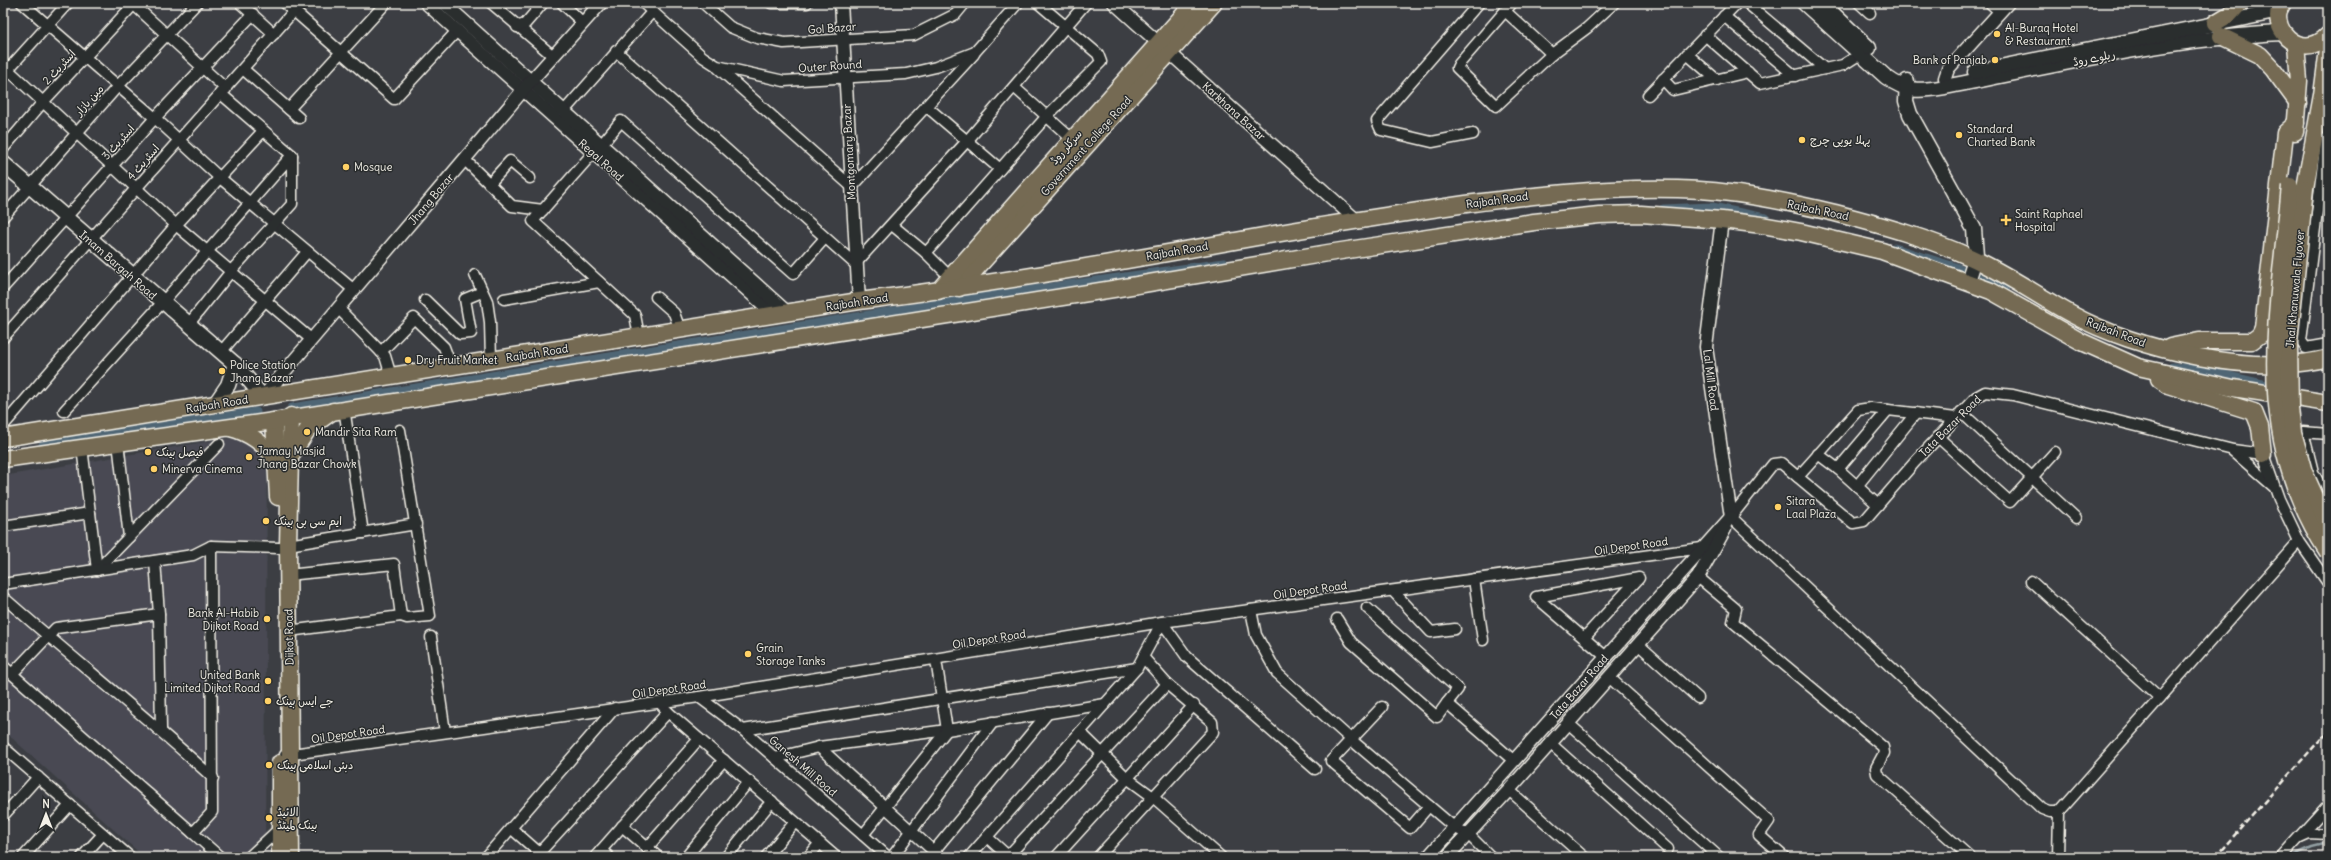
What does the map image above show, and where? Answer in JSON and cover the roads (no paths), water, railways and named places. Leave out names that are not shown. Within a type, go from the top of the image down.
[{"type":"main road","name":"سرکلر روڈ","points":[[954,283],[1073,140],[1164,48],[1194,3]]},
{"type":"main road","name":"Government College Road","points":[[954,283],[985,259],[1164,48],[1214,3]]},
{"type":"main road","name":"ریلوے روڈ","points":[[1804,3],[1886,77],[1925,91],[2128,51],[2218,30]]},
{"type":"main road","name":"ریلوے روڈ","points":[[1822,3],[1907,85]]},
{"type":"main road","points":[[2218,30],[2240,3]]},
{"type":"main road","points":[[2218,30],[2280,6],[2280,25],[2283,32],[2296,44],[2315,45],[2328,35]]},
{"type":"main road","name":"ریلوے روڈ","points":[[1907,85],[2218,30],[2283,32]]},
{"type":"main road","points":[[2218,30],[2260,56],[2273,69],[2298,103]]},
{"type":"main road","points":[[2296,44],[2298,103],[2296,123],[2297,187]]},
{"type":"main road","name":"Jhal Khanuwala Flyover","points":[[2328,49],[2325,91],[2297,187],[2275,343],[2274,378],[2276,410],[2290,477],[2304,512],[2328,552]]},
{"type":"main road","points":[[1907,85],[1907,107],[1913,120],[1974,229],[1977,246],[1972,271]]},
{"type":"main road","points":[[2164,348],[2199,341],[2252,341],[2260,335],[2263,328],[2285,133],[2296,123]]},
{"type":"main road","name":"Imam Bargah Road","points":[[3,163],[89,240],[235,364],[263,396]]},
{"type":"main road","name":"Jhal Khanuwala Flyover","points":[[2297,187],[2289,343],[2290,409],[2293,432],[2304,472],[2328,525]]},
{"type":"main road","name":"Rajbah Road","points":[[3,438],[151,425],[226,427],[274,420],[339,409],[462,375],[491,360],[782,315],[859,301],[938,291],[954,283],[996,280],[1108,266],[1355,219],[1549,193],[1607,189],[1681,189],[1738,195],[1884,226],[1972,271],[1991,291],[2080,341],[2145,369],[2233,388],[2328,403]]},
{"type":"main road","points":[[1801,231],[1805,208]]},
{"type":"main road","name":"Rajbah Road","points":[[3,460],[118,442],[151,425],[215,404],[391,376],[462,375],[1112,287],[1534,222],[1641,214],[1722,220],[1801,231],[1972,271],[2030,289],[2073,316],[2131,340],[2164,348],[2251,363],[2296,365],[2328,358]]},
{"type":"main road","points":[[985,259],[996,280]]},
{"type":"main road","points":[[1108,266],[1112,287]]},
{"type":"main road","points":[[215,404],[228,385],[235,364]]},
{"type":"main road","points":[[2145,369],[2168,385],[2254,412],[2260,426],[2263,454]]},
{"type":"main road","points":[[226,427],[245,432],[283,459],[308,429],[339,409]]},
{"type":"main road","name":"Dijkot Road","points":[[291,416],[283,459],[285,755],[291,857]]},
{"type":"main road","name":"Dijkot Road","points":[[274,420],[283,459]]},
{"type":"main road","name":"Dijkot Road","points":[[280,857],[289,631],[288,576],[283,546]]},
{"type":"street","points":[[22,3],[155,118],[249,203],[354,290]]},
{"type":"street","points":[[68,3],[5,70],[43,102],[176,224],[232,270],[312,340]]},
{"type":"street","name":"مین بازار","points":[[3,217],[76,132],[196,3]]},
{"type":"street","points":[[240,3],[274,34]]},
{"type":"street","points":[[285,3],[298,7],[340,52],[394,98],[457,31]]},
{"type":"street","points":[[289,109],[386,3]]},
{"type":"street","name":"Regal Road","points":[[426,3],[457,31],[527,86],[564,111],[602,144],[782,315]]},
{"type":"street","name":"Regal Road","points":[[444,3],[593,153],[782,315]]},
{"type":"street","points":[[491,3],[517,27],[553,56]]},
{"type":"street","points":[[517,27],[525,24],[543,3]]},
{"type":"street","points":[[562,3],[582,23]]},
{"type":"street","name":"Jhang Bazar","points":[[263,396],[339,309],[527,86],[600,3]]},
{"type":"street","name":"Outer Round","points":[[643,3],[703,57],[717,66],[784,82],[906,74],[936,67],[975,52],[1018,3]]},
{"type":"street","name":"Gol Bazar","points":[[703,3],[730,27],[757,38],[784,43],[914,35],[956,14],[965,3]]},
{"type":"street","points":[[771,3],[807,3]]},
{"type":"street","name":"Montgomary Bazar","points":[[840,3],[852,188],[855,264],[859,301]]},
{"type":"street","points":[[926,253],[1047,116],[1101,62],[1098,54],[1038,3]]},
{"type":"street","points":[[616,51],[855,264],[967,141],[1086,3]]},
{"type":"street","name":"Karkhana Bazar","points":[[1114,3],[1355,219]]},
{"type":"street","points":[[1473,134],[1432,142],[1381,130],[1377,121],[1479,3]]},
{"type":"street","points":[[1512,3],[1458,64],[1457,68],[1493,105],[1500,105],[1552,54],[1587,28],[1614,3]]},
{"type":"street","points":[[1648,95],[1737,3]]},
{"type":"street","points":[[1747,3],[1825,69]]},
{"type":"street","points":[[1859,3],[1870,13]]},
{"type":"street","points":[[1945,78],[1948,69],[2004,7],[1990,3]]},
{"type":"street","points":[[134,4],[202,68],[263,130],[292,155],[292,204],[232,270],[188,325]]},
{"type":"street","name":"اسٹریٹ 2","points":[[3,149],[43,102],[134,4]]},
{"type":"street","name":"اسٹریٹ 4","points":[[3,338],[298,7]]},
{"type":"street","points":[[564,111],[653,11]]},
{"type":"street","points":[[1505,11],[1552,54]]},
{"type":"street","name":"اسٹریٹ 3","points":[[3,288],[155,118],[253,14]]},
{"type":"street","points":[[1724,16],[1795,76]]},
{"type":"street","points":[[1706,35],[1760,83],[1843,65],[1862,54]]},
{"type":"street","points":[[717,66],[852,188],[975,52]]},
{"type":"street","points":[[1687,54],[1717,80]]},
{"type":"street","points":[[243,69],[299,118]]},
{"type":"street","points":[[1663,79],[1673,90],[1748,72]]},
{"type":"street","points":[[1014,87],[1073,140]]},
{"type":"street","points":[[926,106],[1000,169]]},
{"type":"street","points":[[2316,120],[2327,140],[2301,341],[2306,348],[2328,344]]},
{"type":"street","points":[[602,144],[621,121],[793,274],[825,238]]},
{"type":"street","points":[[3,426],[176,224],[263,130]]},
{"type":"street","points":[[593,153],[533,221],[635,315],[640,336]]},
{"type":"street","points":[[64,411],[162,303],[292,155]]},
{"type":"street","points":[[465,160],[512,206],[543,210]]},
{"type":"street","points":[[489,184],[510,160],[530,178]]},
{"type":"street","name":"Lal Mill Road","points":[[1722,220],[1706,348],[1731,517]]},
{"type":"street","points":[[892,225],[926,253],[954,283]]},
{"type":"street","points":[[221,352],[307,252]]},
{"type":"street","points":[[475,275],[487,301],[490,322],[491,360]]},
{"type":"street","points":[[504,299],[599,282]]},
{"type":"street","points":[[424,300],[460,334],[471,333],[466,299],[482,292]]},
{"type":"street","points":[[656,297],[674,313],[680,330]]},
{"type":"street","points":[[339,309],[381,352],[389,365],[391,376]]},
{"type":"street","points":[[381,352],[414,318],[444,347],[462,375]]},
{"type":"street","name":"Tata Bazar Road","points":[[1428,857],[1731,517],[1773,464],[1781,463],[1853,523],[1864,521],[1958,415],[1976,397],[1984,392],[2013,395],[2233,450],[2263,454]]},
{"type":"street","points":[[1798,477],[1858,410],[1871,408],[1916,413],[1958,415],[2032,478],[2076,518]]},
{"type":"street","points":[[339,409],[363,533]]},
{"type":"street","points":[[1838,469],[1888,410]]},
{"type":"street","points":[[1857,486],[1916,413]]},
{"type":"street","points":[[289,631],[401,616],[407,618],[430,616],[400,430]]},
{"type":"street","points":[[2328,434],[2303,432],[2313,472],[2328,500]]},
{"type":"street","points":[[1938,437],[2010,502],[2055,452]]},
{"type":"street","points":[[118,442],[129,537]]},
{"type":"street","points":[[97,570],[219,444]]},
{"type":"street","points":[[82,447],[97,570]]},
{"type":"street","points":[[2233,450],[2275,488]]},
{"type":"street","points":[[1818,454],[1838,469],[1878,505]]},
{"type":"street","points":[[2263,454],[2275,488],[2299,541],[2328,583]]},
{"type":"street","points":[[3,526],[90,513]]},
{"type":"street","points":[[1731,517],[2042,809],[2050,812],[2059,812]]},
{"type":"street","name":"Tata Bazar Road","points":[[1447,857],[1610,678],[1698,577],[1717,546],[1731,517]]},
{"type":"street","points":[[3,584],[193,555],[211,546],[283,546],[416,524]]},
{"type":"street","points":[[2058,857],[2059,812],[2299,541]]},
{"type":"street","points":[[193,833],[212,812],[211,546]]},
{"type":"street","name":"Oil Depot Road","points":[[285,755],[615,708],[660,703],[936,660],[1162,622],[1702,548]]},
{"type":"street","points":[[155,561],[160,614],[161,729]]},
{"type":"street","points":[[288,576],[394,564],[401,616]]},
{"type":"street","points":[[1698,577],[1736,609],[1733,622],[1883,747],[1884,753],[1876,768],[1877,774],[1970,857]]},
{"type":"street","points":[[1584,638],[1639,578],[1536,597],[1606,657]]},
{"type":"street","points":[[1474,580],[1482,640]]},
{"type":"street","points":[[2031,581],[2160,698]]},
{"type":"street","points":[[1393,591],[1431,632],[1455,629]]},
{"type":"street","points":[[3,597],[48,637],[161,729],[213,778]]},
{"type":"street","points":[[1337,619],[1351,642],[1437,717],[1458,689],[1367,608]]},
{"type":"street","points":[[1251,610],[1256,635],[1277,673],[1351,740],[1455,828],[1468,834],[1491,857]]},
{"type":"street","points":[[12,674],[56,628],[160,614]]},
{"type":"street","points":[[969,857],[1137,668],[1162,622],[1187,657],[1315,770]]},
{"type":"street","points":[[431,637],[445,732]]},
{"type":"street","points":[[1639,645],[1698,698]]},
{"type":"street","points":[[1098,857],[1213,732],[1212,722],[1167,684],[1143,657]]},
{"type":"street","points":[[863,835],[947,730],[944,698],[936,660]]},
{"type":"street","points":[[3,666],[220,857]]},
{"type":"street","points":[[743,730],[1137,668]]},
{"type":"street","points":[[1610,678],[1770,821],[1759,835],[1784,857]]},
{"type":"street","points":[[987,837],[1008,857],[1167,684]]},
{"type":"street","name":"Ganesh Mill Road","points":[[699,697],[743,730],[888,857]]},
{"type":"street","points":[[660,703],[668,712],[836,857]]},
{"type":"street","points":[[775,758],[818,748],[947,730],[1105,704]]},
{"type":"street","points":[[1447,704],[1514,761]]},
{"type":"street","points":[[1056,857],[1194,706]]},
{"type":"street","points":[[486,857],[615,708]]},
{"type":"street","points":[[1382,708],[1331,761],[1410,828],[1429,806]]},
{"type":"street","points":[[511,828],[542,855],[668,712]]},
{"type":"street","points":[[818,748],[937,854],[1048,714]]},
{"type":"street","points":[[892,857],[993,722]]},
{"type":"street","points":[[1568,723],[1719,857]]},
{"type":"street","points":[[1080,732],[1127,778],[1154,797],[1221,857]]},
{"type":"street","points":[[609,857],[598,853],[699,739]]},
{"type":"street","points":[[1550,744],[1668,849]]},
{"type":"street","points":[[3,748],[129,857]]},
{"type":"street","points":[[647,848],[724,760]]},
{"type":"street","points":[[3,816],[38,777]]},
{"type":"street","points":[[686,857],[749,781]]},
{"type":"street","points":[[1509,790],[1584,857]]},
{"type":"street","points":[[726,857],[772,801]]},
{"type":"street","points":[[23,857],[70,805]]},
{"type":"street","points":[[2281,857],[2328,805]]},
{"type":"street","points":[[766,857],[795,822]]},
{"type":"street","points":[[622,826],[658,857]]},
{"type":"street","points":[[249,857],[280,828]]},
{"type":"street","points":[[2300,837],[2309,833],[2328,834]]},
{"type":"street","points":[[82,857],[103,834]]},
{"type":"street","points":[[808,857],[820,843]]},
{"type":"waterway","points":[[1663,209],[1712,207],[1765,218]]},
{"type":"waterway","points":[[1894,248],[1961,269],[2005,290]]},
{"type":"waterway","points":[[292,408],[969,299],[1224,263]]},
{"type":"waterway","points":[[2172,367],[2207,371],[2279,388]]},
{"type":"waterway","points":[[43,445],[256,412]]},
{"type":"waterway","points":[[2290,857],[2312,847],[2328,843]]},
{"type":"railway","points":[[2215,857],[2328,731]]},
{"type":"place","name":"Al-Buraq Hotel & Restaurant","points":[[1997,34]]},
{"type":"place","name":"Bank of Panjab","points":[[1995,60]]},
{"type":"place","name":"Standard Charted Bank","points":[[1959,135]]},
{"type":"place","name":"پہلا یوپی چرچ","points":[[1802,140]]},
{"type":"place","name":"Mosque","points":[[346,167]]},
{"type":"place","name":"Saint Raphael Hospital","points":[[2006,220]]},
{"type":"place","name":"Dry Fruit Market","points":[[408,360]]},
{"type":"place","name":"Police Station Jhang Bazar","points":[[222,371]]},
{"type":"place","name":"Mandir Sita Ram","points":[[307,432]]},
{"type":"place","name":"فیصل بینک","points":[[148,452]]},
{"type":"place","name":"Jamay Masjid Jhang Bazar Chowk","points":[[249,457]]},
{"type":"place","name":"Minerva Cinema","points":[[154,469]]},
{"type":"place","name":"Sitara Laal Plaza","points":[[1778,507]]},
{"type":"place","name":"ایم سی بی بینک","points":[[266,521]]},
{"type":"place","name":"Bank Al-Habib Dijkot Road","points":[[267,619]]},
{"type":"place","name":"Grain Storage Tanks","points":[[748,654]]},
{"type":"place","name":"United Bank Limited Dijkot Road","points":[[268,681]]},
{"type":"place","name":"جے ایس بینک","points":[[268,701]]},
{"type":"place","name":"دبئی اسلامی بینک","points":[[269,765]]},
{"type":"place","name":"الائیڈ بینک لمیٹڈ","points":[[269,818]]}]
